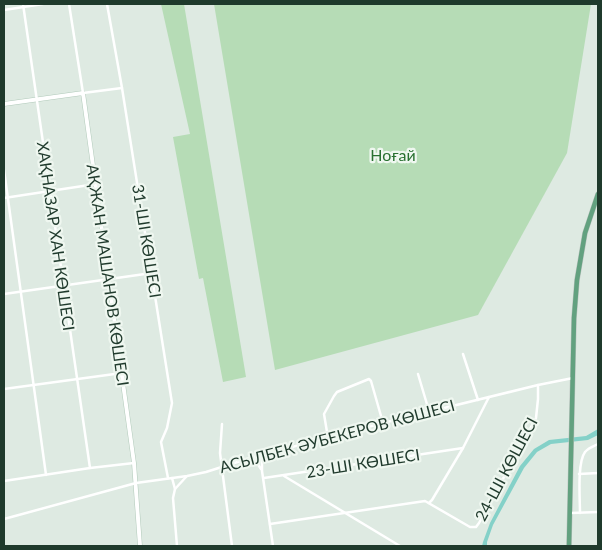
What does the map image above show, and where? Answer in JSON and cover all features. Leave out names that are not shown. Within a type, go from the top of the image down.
[{"type":"main road","points":[[569,546],[572,378],[577,280],[585,233],[598,194]]},
{"type":"street","points":[[4,10],[23,5],[43,4]]},
{"type":"street","name":"АҚЖАН МАШАНОВ КӨШЕСІ","points":[[69,4],[134,463],[140,546]]},
{"type":"street","name":"31-ШІ КӨШЕСІ","points":[[107,4],[172,403],[168,428],[161,442],[168,478]]},
{"type":"street","name":"ХАҚНАЗАР ХАН КӨШЕСІ","points":[[23,5],[90,468]]},
{"type":"street","points":[[4,104],[122,88]]},
{"type":"street","points":[[4,170],[6,198],[46,475]]},
{"type":"street","points":[[6,198],[96,184]]},
{"type":"street","points":[[4,294],[152,273]]},
{"type":"street","points":[[463,354],[478,400]]},
{"type":"street","points":[[4,389],[122,373]]},
{"type":"street","points":[[418,374],[429,411]]},
{"type":"street","points":[[538,385],[572,378]]},
{"type":"street","points":[[328,438],[324,414],[334,396],[337,392],[366,379],[371,381],[383,423]]},
{"type":"street","name":"АСЫЛБЕК ӘУБЕКЕРОВ КӨШЕСІ","points":[[4,519],[136,483],[187,476],[429,411],[538,385]]},
{"type":"street","name":"24-ШІ КӨШЕСІ","points":[[429,503],[470,527],[476,526],[479,523],[536,418],[538,385]]},
{"type":"street","points":[[270,524],[425,501],[429,503],[463,448],[489,397]]},
{"type":"street","points":[[222,424],[220,453],[232,546]]},
{"type":"street","points":[[580,513],[580,474],[583,456],[585,451],[598,444]]},
{"type":"street","name":"23-ШІ КӨШЕСІ","points":[[264,478],[463,448]]},
{"type":"street","points":[[262,455],[262,471]]},
{"type":"street","points":[[250,458],[256,460],[264,478],[273,546]]},
{"type":"street","points":[[4,481],[134,463]]},
{"type":"street","points":[[580,474],[598,472]]},
{"type":"street","points":[[283,475],[400,546]]},
{"type":"street","points":[[175,489],[187,476]]},
{"type":"street","points":[[172,478],[175,489],[173,498],[177,546]]},
{"type":"street","points":[[569,514],[598,512]]},
{"type":"green space","points":[[161,4],[184,4],[246,377],[223,382],[203,278],[199,279],[173,137],[190,134]]},
{"type":"green space","name":"Ноғай","points":[[214,4],[591,4],[567,153],[478,315],[275,370]]},
{"type":"water","points":[[598,429],[598,435],[588,440],[551,444],[537,452],[524,468],[493,525],[487,546],[482,546],[490,523],[520,466],[534,449],[549,440],[586,436]]}]
